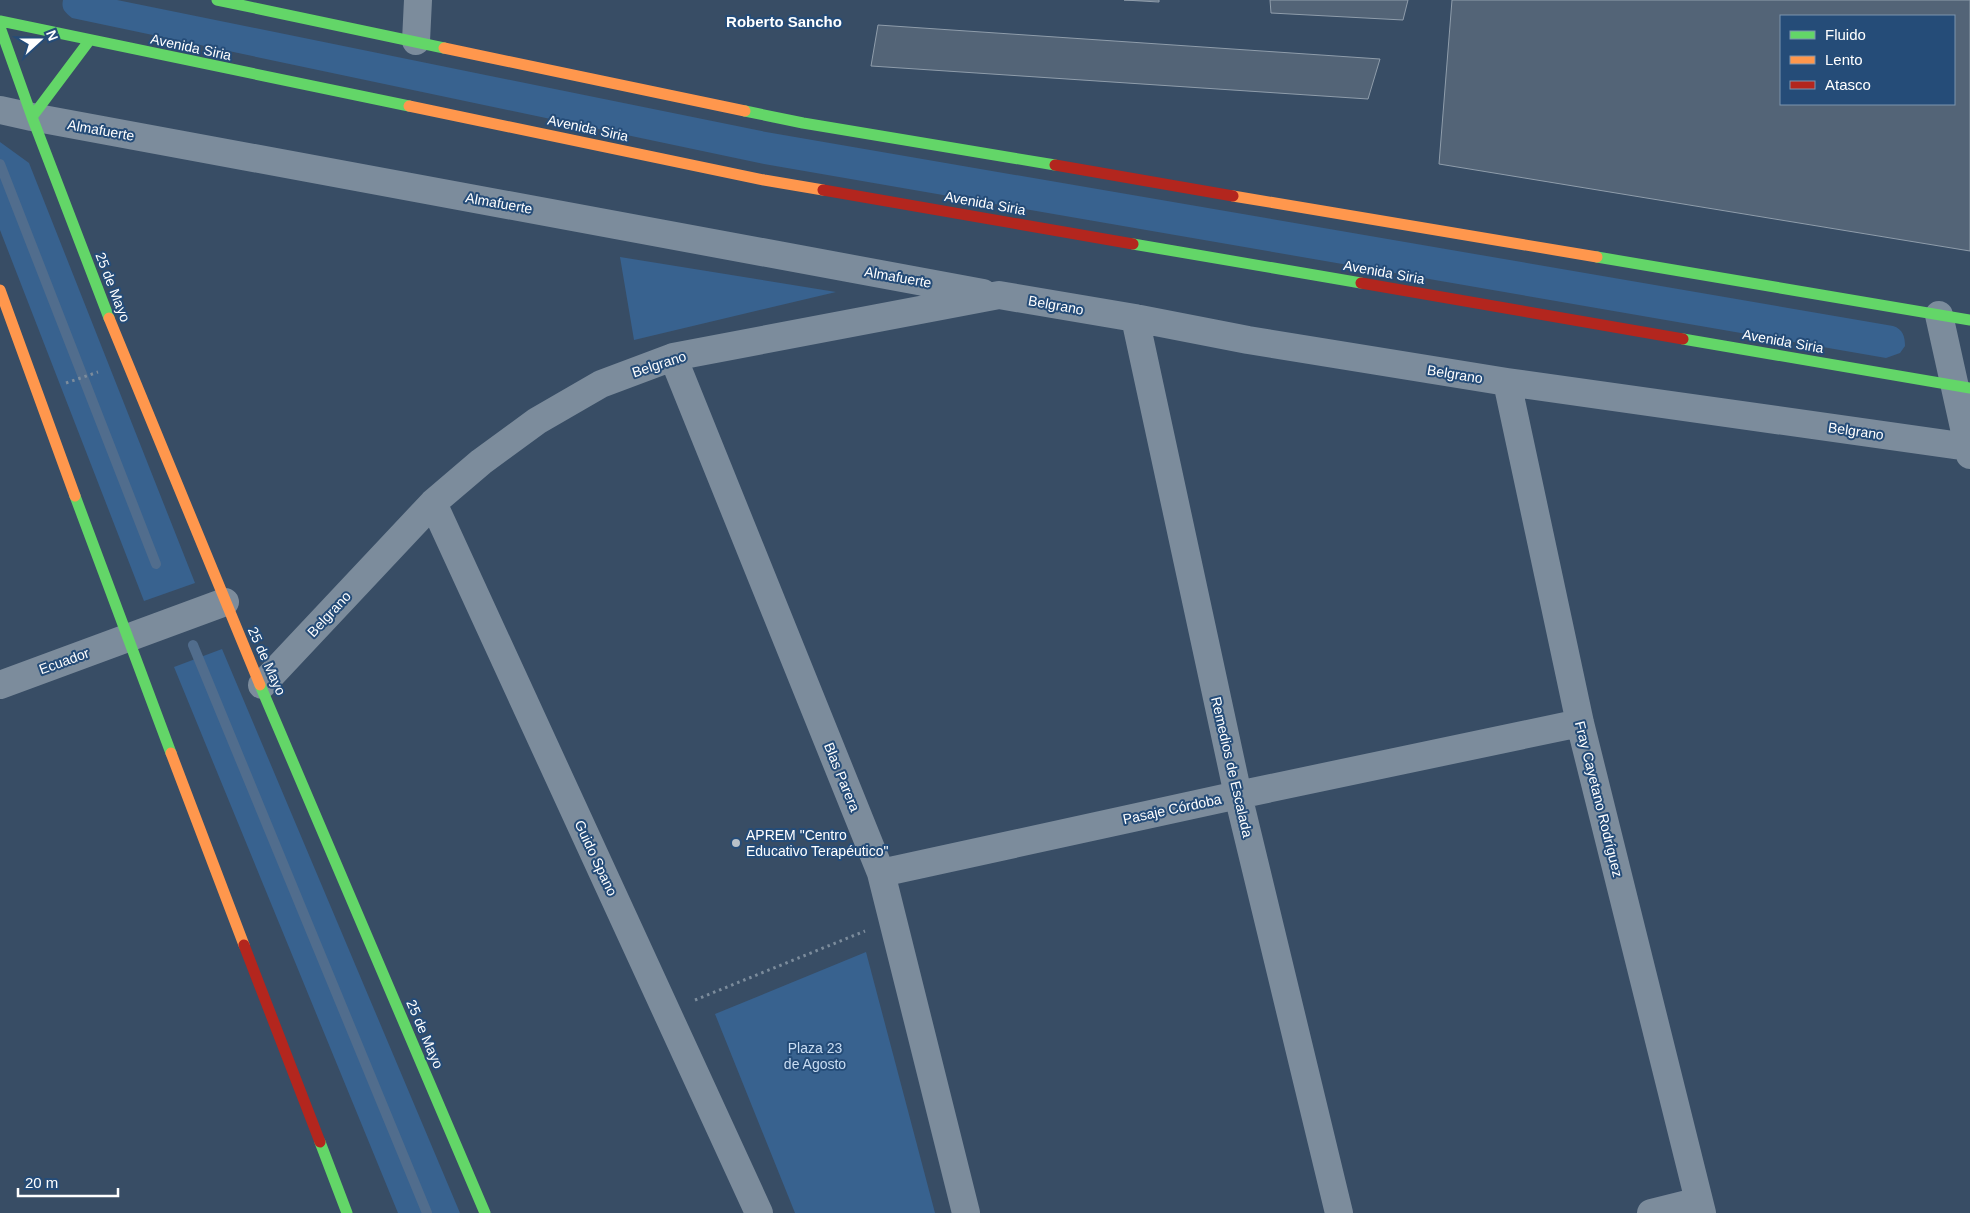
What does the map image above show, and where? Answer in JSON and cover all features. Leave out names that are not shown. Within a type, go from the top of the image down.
[{"type":"main road","points":[[217,0],[803,122],[1970,320]]},
{"type":"main road","name":"Avenida Siria","points":[[0,22],[764,180],[1962,387]]},
{"type":"main road","name":"25 de Mayo","points":[[0,27],[32,118],[126,361],[225,602],[262,685],[485,1213]]},
{"type":"main road","points":[[32,118],[89,41]]},
{"type":"main road","points":[[0,290],[127,638],[347,1213]]},
{"type":"street","points":[[416,41],[418,0]]},
{"type":"street","name":"Almafuerte","points":[[0,110],[32,118],[999,296]]},
{"type":"street","name":"Belgrano","points":[[262,685],[433,503],[481,462],[536,421],[601,384],[673,357],[999,296],[1135,318],[1248,340],[1507,382],[1969,451]]},
{"type":"street","points":[[1939,315],[1962,387],[1969,451]]},
{"type":"street","name":"Remedios de Escalada","points":[[1135,318],[1238,794],[1339,1213]]},
{"type":"street","name":"Blas Parera","points":[[673,357],[881,873],[966,1213]]},
{"type":"street","name":"Fray Cayetano Rodríguez","points":[[1507,382],[1580,723],[1701,1207]]},
{"type":"street","name":"Guido Spano","points":[[433,503],[759,1213]]},
{"type":"street","name":"Ecuador","points":[[0,684],[225,602]]},
{"type":"street","name":"Pasaje Córdoba","points":[[881,873],[1238,794],[1580,723]]},
{"type":"street","points":[[1651,1213],[1701,1207]]},
{"type":"path","points":[[71,382],[96,373]]},
{"type":"path","points":[[666,1011],[892,921]]},
{"type":"green space","points":[[63,0],[117,0],[766,132],[1893,326],[1903,334],[1905,346],[1900,353],[1886,358],[764,164],[72,18],[64,10]]},
{"type":"green space","points":[[0,142],[29,163],[195,583],[144,601],[0,230]]},
{"type":"green space","points":[[620,257],[836,292],[634,340]]},
{"type":"green space","points":[[222,649],[460,1213],[398,1213],[174,667]]},
{"type":"green space","name":"Plaza 23 de Agosto","points":[[866,952],[935,1213],[795,1213],[715,1014]]},
{"type":"building","points":[[1124,0],[1159,0],[1159,2]]},
{"type":"building","points":[[1270,0],[1408,0],[1403,20],[1271,13]]},
{"type":"building","points":[[1452,0],[1970,0],[1970,251],[1439,164]]},
{"type":"building","points":[[878,25],[1380,59],[1368,99],[871,66]]},
{"type":"waterway","points":[[0,164],[156,564]]},
{"type":"waterway","points":[[193,645],[427,1213]]},
{"type":"traffic: fast","points":[[217,0],[444,48]]},
{"type":"traffic: fast","points":[[0,21],[409,106]]},
{"type":"traffic: fast","points":[[0,27],[32,117],[109,318]]},
{"type":"traffic: fast","points":[[32,117],[89,41]]},
{"type":"traffic: fast","points":[[745,111],[803,123],[1055,165]]},
{"type":"traffic: fast","points":[[1133,244],[1361,283]]},
{"type":"traffic: fast","points":[[1597,257],[1970,320]]},
{"type":"traffic: fast","points":[[1683,339],[1970,388]]},
{"type":"traffic: fast","points":[[75,496],[171,753]]},
{"type":"traffic: fast","points":[[260,685],[485,1213]]},
{"type":"traffic: fast","points":[[320,1142],[347,1213]]},
{"type":"traffic: slow","points":[[444,48],[745,111]]},
{"type":"traffic: slow","points":[[409,106],[764,180],[823,190]]},
{"type":"traffic: slow","points":[[1233,196],[1597,257]]},
{"type":"traffic: slow","points":[[0,290],[75,496]]},
{"type":"traffic: slow","points":[[109,318],[260,685]]},
{"type":"traffic: slow","points":[[171,753],[244,945]]},
{"type":"traffic: jam","points":[[1055,165],[1233,196]]},
{"type":"traffic: jam","points":[[823,190],[1133,244]]},
{"type":"traffic: jam","points":[[1361,283],[1683,339]]},
{"type":"traffic: jam","points":[[244,945],[320,1142]]},
{"type":"place","name":"APREM \"Centro Educativo Terapéutico\"","points":[[736,843]]},
{"type":"district","name":"Roberto Sancho","points":[[784,22]]}]
